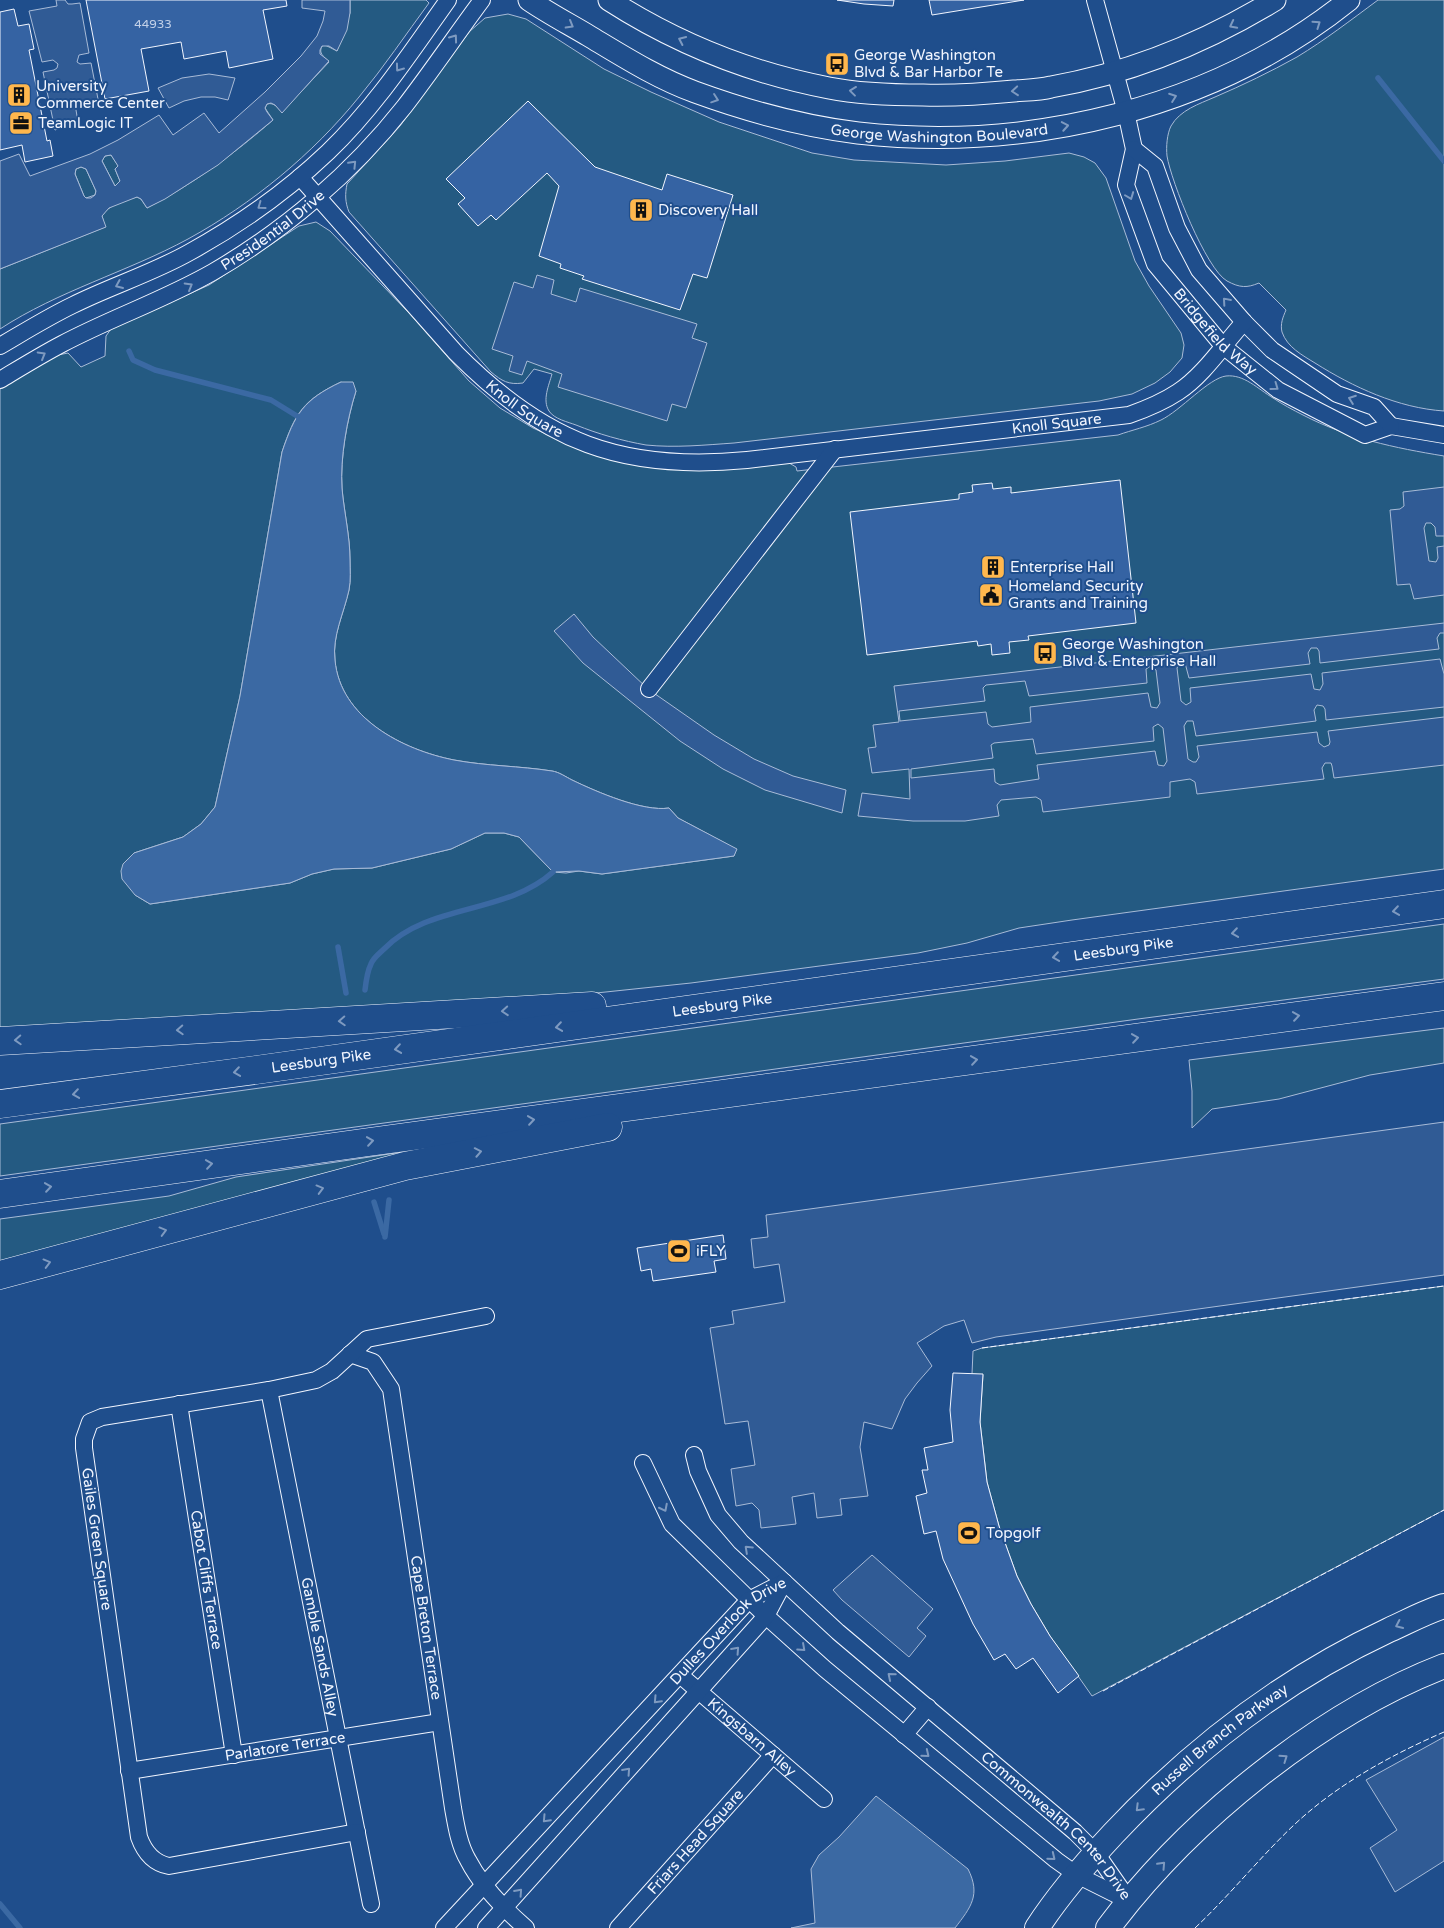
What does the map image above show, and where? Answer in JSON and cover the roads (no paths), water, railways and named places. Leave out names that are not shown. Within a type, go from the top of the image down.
[{"type":"highway","name":"Leesburg Pike","points":[[0,1104],[1444,904]]},
{"type":"highway","points":[[0,1041],[625,1003],[885,981]]},
{"type":"highway","points":[[0,1194],[368,1142],[1444,996]]},
{"type":"highway","points":[[0,1275],[405,1166],[926,1067]]},
{"type":"main road","name":"Russell Branch Parkway","points":[[1037,1928],[1096,1853],[1162,1784],[1247,1713],[1312,1670],[1367,1640],[1444,1606]]},
{"type":"main road","points":[[1108,1928],[1129,1901],[1176,1850],[1223,1805],[1273,1766],[1320,1732],[1364,1705],[1395,1688],[1444,1666]]},
{"type":"street","name":"Presidential Drive","points":[[0,346],[74,304],[152,272],[190,252],[234,225],[300,177],[329,151],[358,120],[385,87],[448,0]]},
{"type":"street","name":"Presidential Drive","points":[[0,380],[62,343],[178,292],[250,249],[317,198],[348,169],[393,120],[482,0]]},
{"type":"street","name":"George Washington Boulevard","points":[[529,0],[659,77],[734,105],[816,126],[900,136],[942,137],[985,135],[1069,125],[1126,112],[1192,90],[1269,54],[1306,32],[1349,0]]},
{"type":"street","name":"George Washington Boulevard","points":[[609,0],[662,30],[711,53],[770,74],[832,89],[883,95],[959,96],[1050,88],[1149,62],[1199,42],[1243,20],[1275,0]]},
{"type":"street","name":"Bridgefield Way","points":[[1095,0],[1126,112],[1134,149],[1126,185],[1155,264],[1223,346],[1278,390],[1365,435],[1391,426],[1444,435]]},
{"type":"street","name":"Bridgefield Way","points":[[1134,149],[1155,166],[1177,228],[1199,270],[1244,322],[1272,350],[1337,394],[1374,407],[1391,426]]},
{"type":"street","name":"Knoll Square","points":[[300,177],[450,346],[478,375],[522,410],[555,431],[587,445],[628,456],[666,462],[707,463],[1129,415],[1153,406],[1179,391],[1197,376],[1244,322]]},
{"type":"street","points":[[648,689],[835,449]]},
{"type":"street","name":"Gailes Green Square","points":[[357,1832],[169,1866],[155,1860],[142,1847],[139,1837],[84,1439],[90,1422],[102,1417],[269,1390],[316,1380],[332,1371],[367,1338],[486,1316]]},
{"type":"street","name":"Cape Breton Terrace","points":[[350,1354],[373,1362],[391,1389],[453,1808],[467,1860],[504,1908]]},
{"type":"street","name":"Gamble Sands Alley","points":[[269,1390],[371,1904]]},
{"type":"street","name":"Cabot Cliffs Terrace","points":[[179,1404],[234,1755]]},
{"type":"street","name":"Commonwealth Center Drive","points":[[694,1455],[698,1471],[718,1515],[741,1542],[838,1632],[1075,1832],[1096,1853],[1129,1901]]},
{"type":"street","name":"Commonwealth Center Drive","points":[[643,1463],[672,1524],[766,1616],[904,1735],[1056,1860],[1077,1875],[1129,1901]]},
{"type":"street","name":"Dulles Overlook Drive","points":[[444,1928],[749,1600],[784,1582]]},
{"type":"street","name":"Dulles Overlook Drive","points":[[486,1928],[766,1616],[784,1582]]},
{"type":"street","name":"Kingsbarn Alley","points":[[680,1676],[824,1799]]},
{"type":"street","points":[[904,1735],[928,1707]]},
{"type":"street","name":"Parlatore Terrace","points":[[130,1771],[440,1722]]},
{"type":"street","name":"Friars Head Square","points":[[618,1928],[773,1755]]},
{"type":"street","points":[[504,1908],[526,1928]]},
{"type":"waterway","points":[[1378,78],[1444,161]]},
{"type":"waterway","points":[[129,351],[133,360],[155,370],[271,400],[297,416]]},
{"type":"waterway","points":[[365,990],[373,960],[402,934],[445,916],[513,896],[534,886],[553,872]]},
{"type":"waterway","points":[[338,947],[346,993]]},
{"type":"waterway","points":[[385,1237],[389,1200]]},
{"type":"waterway","points":[[374,1202],[384,1234]]},
{"type":"waterway","points":[[0,1904],[20,1928]]},
{"type":"place","name":"George Washington Blvd & Bar Harbor Te","points":[[837,64]]},
{"type":"place","name":"University Commerce Center","points":[[19,95]]},
{"type":"place","name":"TeamLogic IT","points":[[21,123]]},
{"type":"place","name":"Discovery Hall","points":[[641,210]]},
{"type":"place","name":"Enterprise Hall","points":[[993,567]]},
{"type":"place","name":"Homeland Security Grants and Training","points":[[991,595]]},
{"type":"place","name":"George Washington Blvd & Enterprise Hall","points":[[1045,653]]},
{"type":"place","name":"iFLY","points":[[679,1251]]},
{"type":"place","name":"Topgolf","points":[[969,1533]]}]
